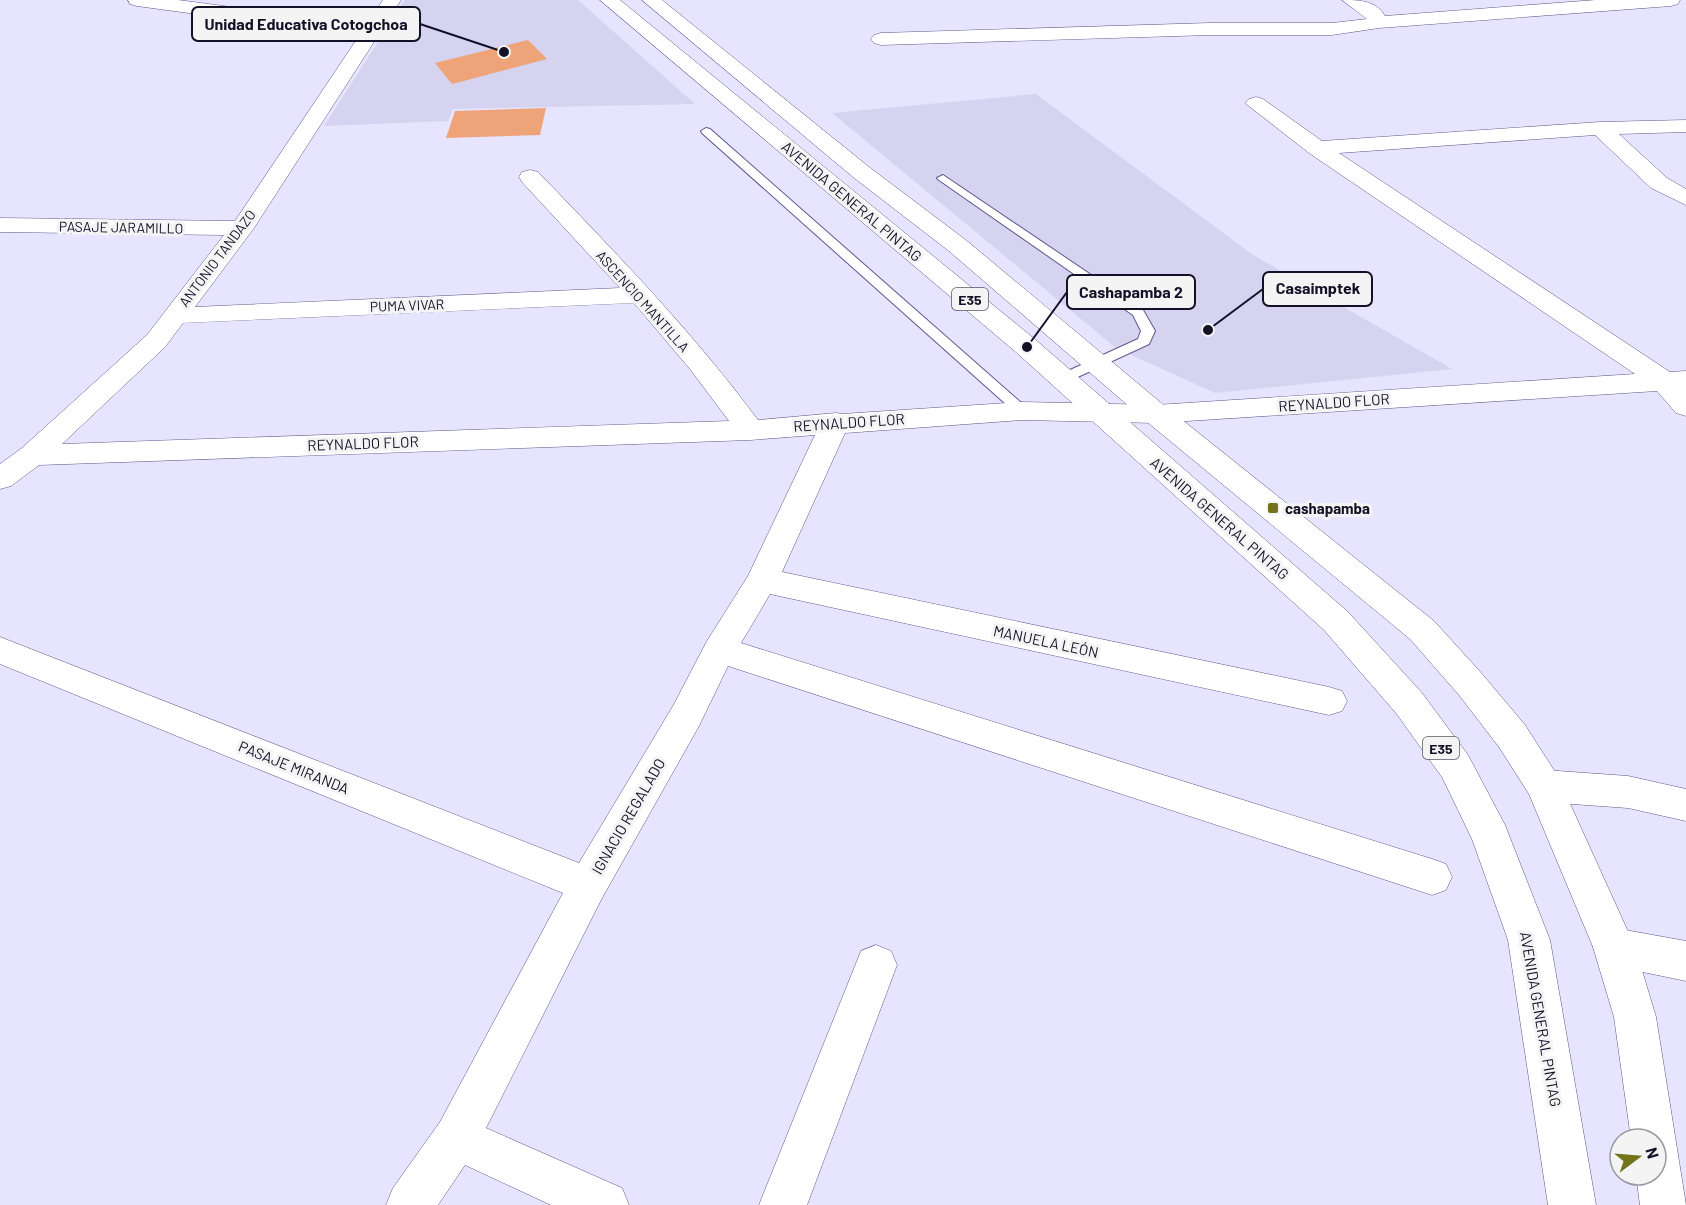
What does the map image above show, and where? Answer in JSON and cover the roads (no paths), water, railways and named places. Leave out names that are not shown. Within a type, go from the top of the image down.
[{"type":"main road","name":"ANTONIO TANDAZO","points":[[0,479],[32,454],[156,341],[242,228],[392,0]]},
{"type":"main road","name":"AVENIDA GENERAL PINTAG","points":[[609,0],[1028,347],[1336,621],[1409,703],[1455,766],[1491,837],[1529,940],[1572,1205]]},
{"type":"main road","name":"AVENIDA GENERAL PINTAG","points":[[651,0],[861,172],[958,246],[1156,414],[1422,630],[1512,736],[1544,786],[1614,947],[1635,1017],[1652,1127]]},
{"type":"main road","points":[[1351,0],[1375,14],[1378,22]]},
{"type":"main road","points":[[881,39],[1210,29],[1332,29],[1364,26],[1378,22],[1671,0]]},
{"type":"main road","points":[[146,1],[372,32]]},
{"type":"main road","points":[[1256,103],[1317,148],[1675,381],[1686,407]]},
{"type":"main road","points":[[1317,148],[1600,128],[1686,126]]},
{"type":"main road","points":[[1600,128],[1659,183],[1686,198]]},
{"type":"main road","name":"ASCENCIO MANTILLA","points":[[530,177],[640,295],[728,399],[750,430]]},
{"type":"main road","name":"PASAJE JARAMILLO","points":[[0,225],[242,228]]},
{"type":"main road","name":"PUMA VIVAR","points":[[173,316],[640,295]]},
{"type":"main road","name":"REYNALDO FLOR","points":[[32,454],[750,430],[836,422],[1022,411],[1156,414],[1675,381]]},
{"type":"main road","name":"IGNACIO REGALADO","points":[[411,1205],[456,1138],[588,885],[686,716],[719,650],[762,580],[836,422]]},
{"type":"main road","name":"MANUELA LEÓN","points":[[762,580],[1329,701]]},
{"type":"main road","name":"PASAJE MIRANDA","points":[[0,650],[588,885]]},
{"type":"main road","points":[[719,650],[1432,877]]},
{"type":"main road","points":[[1544,786],[1628,792],[1686,805]]},
{"type":"main road","points":[[1614,947],[1686,961]]},
{"type":"main road","points":[[783,1205],[876,965]]},
{"type":"main road","points":[[456,1138],[605,1205]]},
{"type":"main road","points":[[1661,1187],[1664,1205]]},
{"type":"lane","points":[[706,131],[1022,411]]},
{"type":"lane","points":[[944,178],[1137,314],[1148,331],[1144,341],[1062,379]]},
{"type":"place","name":"Unidad Educativa Cotogchoa","points":[[504,52]]},
{"type":"place","name":"Casaimptek","points":[[1208,330]]},
{"type":"place","name":"Cashapamba 2","points":[[1027,347]]},
{"type":"place","name":"cashapamba","points":[[1273,508]]}]
